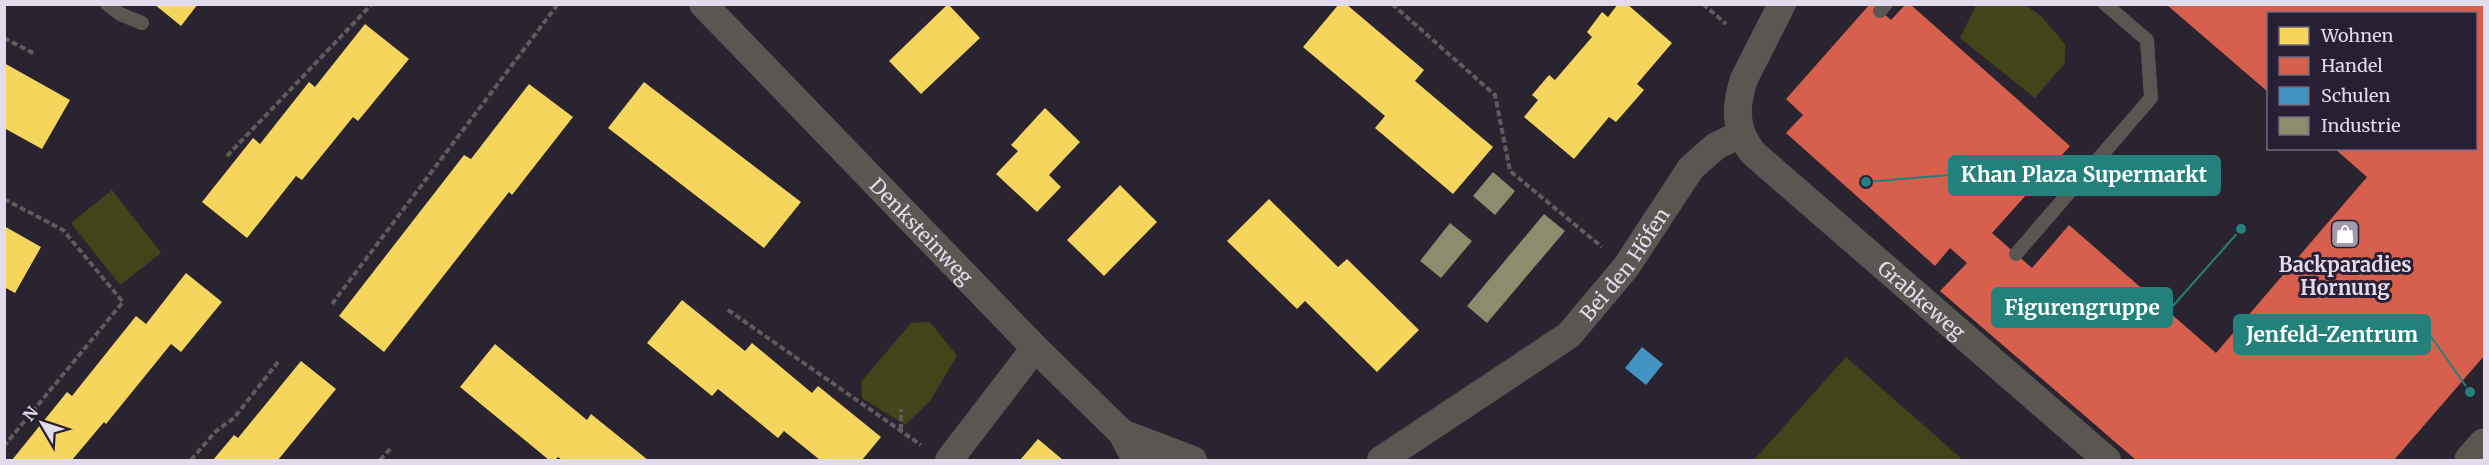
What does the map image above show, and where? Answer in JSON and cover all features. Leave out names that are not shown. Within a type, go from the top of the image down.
[{"type":"main road","points":[[2471,460],[2484,445]]},
{"type":"street","name":"Denksteinweg","points":[[703,4],[1035,348],[1122,434],[1136,460]]},
{"type":"street","points":[[1740,134],[1736,115],[1742,85],[1780,6]]},
{"type":"street","name":"Bei den Höfen","points":[[1381,460],[1569,335],[1626,267],[1691,168],[1707,151],[1740,134]]},
{"type":"street","name":"Grabkeweg","points":[[1740,134],[1753,153],[1959,324],[2106,460]]},
{"type":"street","points":[[938,454],[1035,348]]},
{"type":"street","points":[[1122,434],[1193,460]]},
{"type":"lane","points":[[107,4],[120,14],[142,23]]},
{"type":"lane","points":[[2016,254],[2151,98],[2147,40],[2105,4]]},
{"type":"path","points":[[227,156],[372,4]]},
{"type":"path","points":[[332,304],[558,4]]},
{"type":"path","points":[[1392,4],[1495,95],[1510,171],[1626,267]]},
{"type":"path","points":[[1703,4],[1726,24]]},
{"type":"path","points":[[4,38],[35,54]]},
{"type":"path","points":[[4,199],[63,230],[123,302],[4,446]]},
{"type":"path","points":[[728,310],[938,454]]},
{"type":"path","points":[[190,460],[216,431],[234,418],[278,362]]},
{"type":"path","points":[[901,409],[901,430]]},
{"type":"path","points":[[380,460],[390,448]]},
{"type":"green space","points":[[1976,5],[2025,5],[2041,16],[2065,44],[2065,63],[2035,98],[1960,38]]},
{"type":"green space","points":[[112,190],[161,253],[120,285],[71,223]]},
{"type":"green space","points":[[930,322],[957,356],[930,401],[905,425],[862,398],[861,382],[911,323]]},
{"type":"green space","points":[[1846,357],[1963,460],[1754,460]]},
{"type":"building: Wohnen","points":[[154,4],[198,4],[181,26]]},
{"type":"building: Wohnen","points":[[948,4],[980,38],[921,94],[889,61]]},
{"type":"building: Wohnen","points":[[1339,4],[1346,4],[1424,70],[1415,81],[1493,147],[1453,194],[1375,128],[1385,116],[1303,47]]},
{"type":"building: Wohnen","points":[[1618,4],[1627,4],[1672,43],[1637,84],[1644,90],[1616,122],[1609,117],[1574,159],[1524,117],[1538,100],[1532,95],[1549,75],[1555,80],[1592,37],[1587,32],[1602,12],[1608,17]]},
{"type":"building: Wohnen","points":[[365,24],[409,59],[358,121],[353,117],[302,180],[296,176],[247,238],[202,202],[253,138],[260,144],[309,82],[315,87]]},
{"type":"building: Wohnen","points":[[4,63],[70,100],[42,149],[4,128]]},
{"type":"building: Wohnen","points":[[644,82],[801,202],[764,248],[608,128]]},
{"type":"building: Wohnen","points":[[529,84],[573,117],[512,195],[509,192],[384,352],[339,316],[464,155],[471,159]]},
{"type":"building: Wohnen","points":[[1045,108],[1080,142],[1049,175],[1061,187],[1037,212],[996,174],[1018,151],[1011,145]]},
{"type":"building: Wohnen","points":[[1120,185],[1157,222],[1104,276],[1067,240]]},
{"type":"building: Wohnen","points":[[1269,199],[1338,267],[1347,259],[1419,330],[1377,372],[1305,301],[1297,309],[1227,241]]},
{"type":"building: Wohnen","points":[[4,226],[41,247],[15,293],[4,287]]},
{"type":"building: Wohnen","points":[[186,273],[222,302],[181,352],[171,344],[106,424],[104,422],[72,460],[12,460],[67,392],[72,396],[136,316],[146,324]]},
{"type":"building: Wohnen","points":[[682,300],[745,351],[752,343],[812,393],[818,386],[881,437],[862,460],[820,460],[784,431],[778,438],[718,389],[712,396],[647,343]]},
{"type":"building: Wohnen","points":[[495,344],[587,420],[591,414],[648,460],[562,460],[558,457],[555,460],[549,460],[460,387]]},
{"type":"building: Wohnen","points":[[301,361],[336,389],[278,460],[213,460],[234,435],[238,438]]},
{"type":"building: Wohnen","points":[[1038,439],[1063,460],[1020,460]]},
{"type":"building: Handel","points":[[1870,4],[1873,4],[1891,20],[1905,5],[1911,5],[2070,146],[1992,233],[2032,268],[2069,225],[2216,353],[2367,177],[2336,150],[2477,150],[2477,12],[2267,12],[2267,91],[2167,5],[2484,5],[2484,356],[2394,460],[2136,460],[1940,291],[1967,263],[1950,248],[1935,266],[1786,133],[1803,115],[1786,99]]},
{"type":"building: Schulen","points":[[1642,347],[1663,364],[1646,385],[1625,368]]},
{"type":"building: Industrie","points":[[1493,172],[1515,191],[1495,215],[1473,196]]},
{"type":"building: Industrie","points":[[1544,214],[1565,231],[1487,323],[1467,306]]},
{"type":"building: Industrie","points":[[1450,223],[1472,241],[1441,278],[1420,261]]},
{"type":"place","name":"Khan Plaza Supermarkt","points":[[1866,182]]},
{"type":"place","name":"Figurengruppe","points":[[2241,229]]},
{"type":"place","name":"Backparadies Hornung","points":[[2345,234]]},
{"type":"place","name":"Jenfeld-Zentrum","points":[[2470,392]]}]
